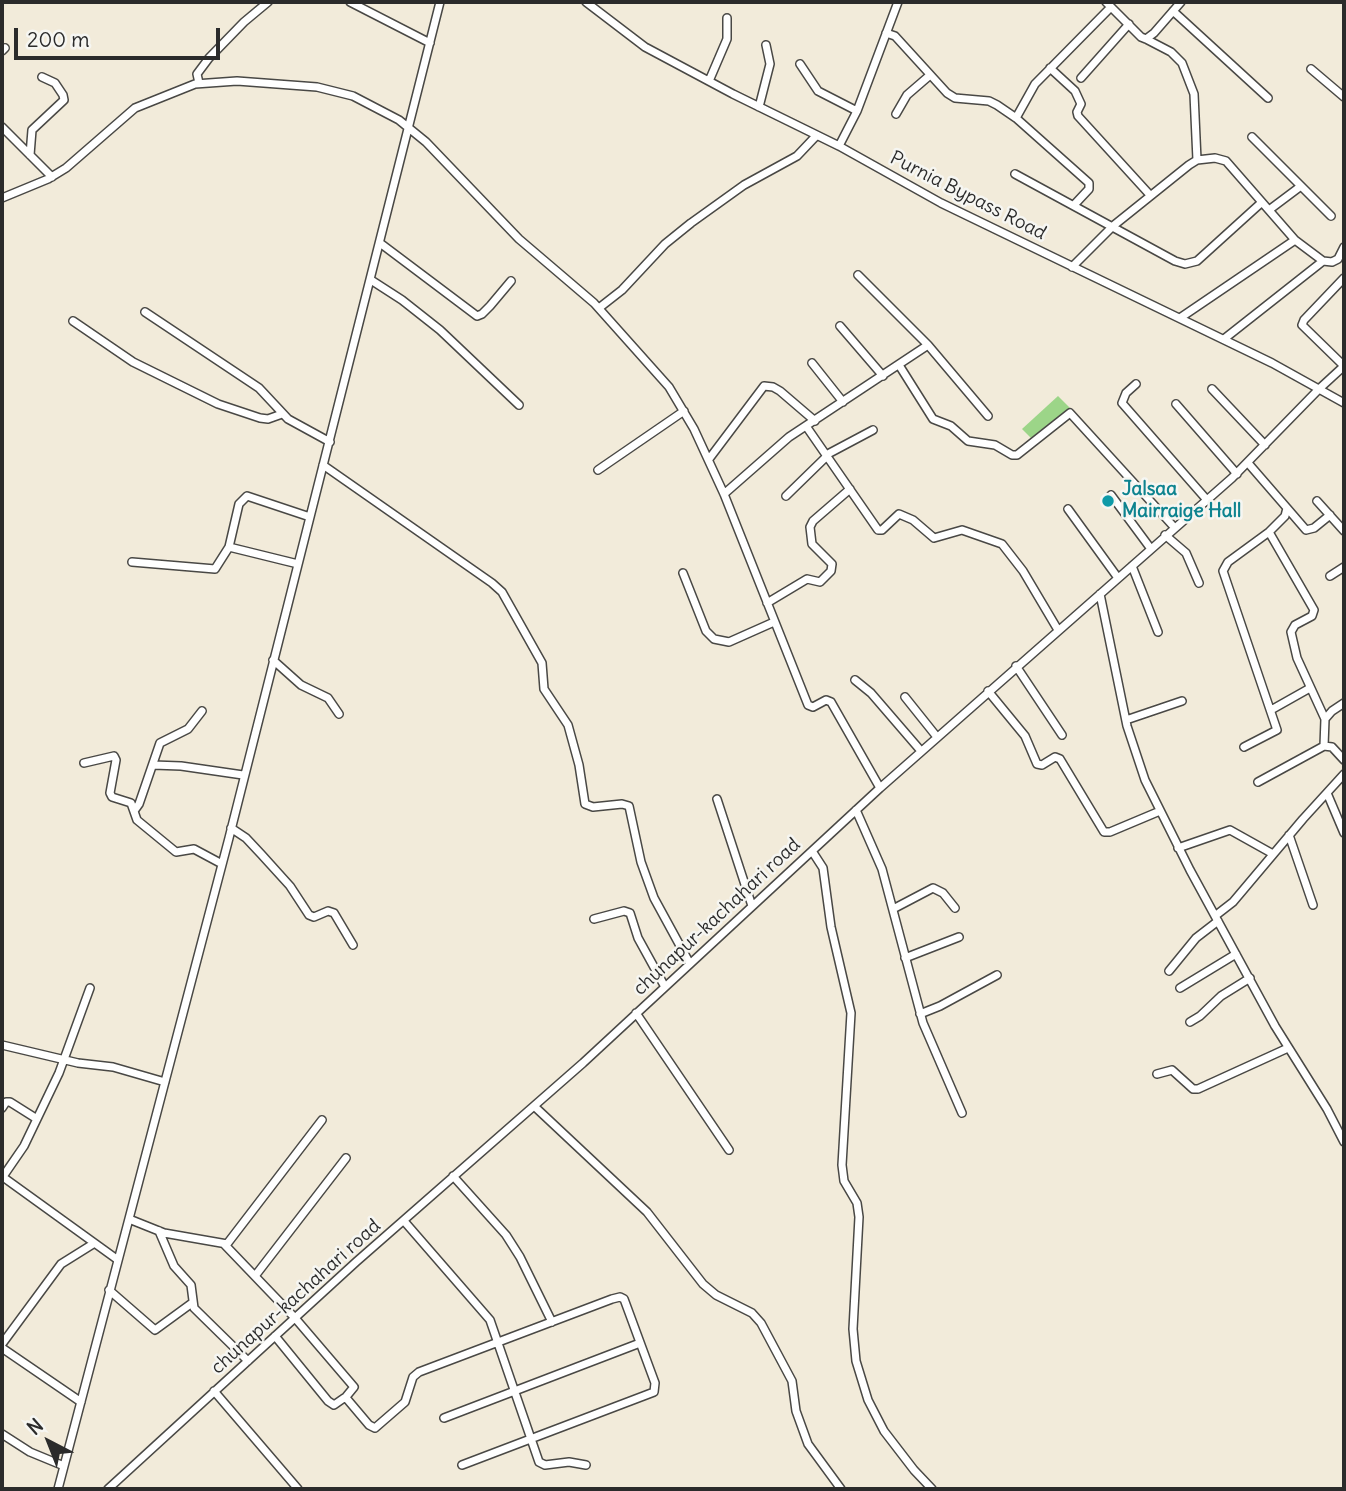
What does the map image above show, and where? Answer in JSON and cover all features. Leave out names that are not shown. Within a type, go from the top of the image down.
[{"type":"street","points":[[199,83],[197,74],[209,58],[268,2]]},
{"type":"street","points":[[350,2],[430,43]]},
{"type":"street","points":[[58,1489],[222,864],[440,2]]},
{"type":"street","name":"Purnia Bypass Road","points":[[586,2],[645,47],[709,81],[839,146],[941,203],[1224,339],[1344,403]]},
{"type":"street","points":[[839,146],[857,111],[898,2]]},
{"type":"street","points":[[1146,38],[1154,33],[1181,2]]},
{"type":"street","points":[[1016,118],[1029,93],[1108,4],[1141,37],[1171,52],[1182,63],[1194,94],[1197,160]]},
{"type":"street","points":[[1173,11],[1268,98]]},
{"type":"street","points":[[709,81],[727,39],[727,18]]},
{"type":"street","points":[[1081,78],[1129,24]]},
{"type":"street","points":[[886,33],[895,36],[947,93],[955,98],[989,102],[1016,118],[1089,183],[1089,189],[1074,205]]},
{"type":"street","points":[[759,107],[770,64],[766,44]]},
{"type":"street","points":[[800,64],[818,91],[857,111]]},
{"type":"street","points":[[1050,68],[1075,91],[1081,104],[1078,116],[1150,195]]},
{"type":"street","points":[[1311,69],[1344,97]]},
{"type":"street","points":[[896,114],[907,95],[929,76]]},
{"type":"street","points":[[30,155],[32,130],[64,100],[55,83],[41,77]]},
{"type":"street","points":[[2,198],[52,177],[76,160],[135,108],[199,83],[237,81],[328,89],[368,102],[409,127],[444,160],[510,231],[599,308],[661,377],[684,411],[709,459],[808,705],[813,707],[826,700],[831,702],[880,788]]},
{"type":"street","points":[[2,127],[52,177]]},
{"type":"street","points":[[599,308],[622,290],[665,244],[691,223],[744,186],[797,156],[817,136]]},
{"type":"street","points":[[1252,137],[1331,216]]},
{"type":"street","points":[[1072,267],[1113,226],[1150,195],[1197,160],[1215,158],[1226,161],[1294,240],[1323,261],[1332,262],[1338,259],[1344,247]]},
{"type":"street","points":[[1015,174],[1175,261],[1191,264],[1206,254],[1261,203]]},
{"type":"street","points":[[1269,210],[1301,186]]},
{"type":"street","points":[[1180,318],[1294,240]]},
{"type":"street","points":[[380,243],[477,316],[490,306],[510,281]]},
{"type":"street","points":[[1338,259],[1344,268]]},
{"type":"street","points":[[1224,339],[1323,261]]},
{"type":"street","points":[[858,275],[928,345],[988,416]]},
{"type":"street","points":[[1344,278],[1302,325],[1344,366]]},
{"type":"street","points":[[371,280],[434,325],[519,405]]},
{"type":"street","points":[[145,312],[260,388],[273,400],[282,414],[330,442]]},
{"type":"street","points":[[73,321],[133,362],[218,404],[260,418],[268,419],[282,414]]},
{"type":"street","points":[[840,326],[883,376]]},
{"type":"street","points":[[724,495],[784,440],[928,345]]},
{"type":"street","points":[[812,363],[843,402]]},
{"type":"street","points":[[900,365],[933,419],[951,426],[968,441],[995,445],[1012,455],[1017,455],[1070,413],[1174,527]]},
{"type":"street","name":"chunapur-kachahari road","points":[[111,1488],[214,1391],[666,987],[921,751],[1237,474],[1344,366]]},
{"type":"street","points":[[1136,384],[1126,393],[1122,403],[1208,500]]},
{"type":"street","points":[[709,459],[764,386],[780,391],[815,421]]},
{"type":"street","points":[[1212,389],[1265,445]]},
{"type":"street","points":[[1175,404],[1237,474]]},
{"type":"street","points":[[598,470],[684,411]]},
{"type":"street","points":[[806,426],[880,530],[899,514],[908,517],[934,538],[962,530],[1002,544],[1023,572],[1058,630]]},
{"type":"street","points":[[786,496],[827,456],[873,430]]},
{"type":"street","points":[[1248,463],[1306,530],[1314,528],[1330,515]]},
{"type":"street","points":[[323,465],[492,583],[504,595],[542,663],[543,687],[568,725],[579,765],[584,804],[593,807],[622,804],[629,806],[641,862],[654,898],[690,964]]},
{"type":"street","points":[[767,603],[807,579],[820,582],[831,571],[832,564],[812,544],[810,527],[813,521],[850,489]]},
{"type":"street","points":[[1111,495],[1151,549]]},
{"type":"street","points":[[132,562],[215,569],[229,547],[244,496],[310,517]]},
{"type":"street","points":[[1317,501],[1344,531]]},
{"type":"street","points":[[1244,747],[1276,732],[1277,725],[1223,571],[1232,558],[1269,532],[1285,516],[1287,508]]},
{"type":"street","points":[[1068,509],[1118,578]]},
{"type":"street","points":[[1269,532],[1314,610],[1312,616],[1295,625],[1291,632],[1297,658],[1325,719],[1325,746]]},
{"type":"street","points":[[1166,535],[1186,553],[1199,583]]},
{"type":"street","points":[[229,547],[298,564]]},
{"type":"street","points":[[1132,566],[1158,632]]},
{"type":"street","points":[[1330,576],[1344,567]]},
{"type":"street","points":[[683,573],[706,631],[714,639],[729,642],[774,622]]},
{"type":"street","points":[[1100,594],[1126,720],[1145,780],[1178,848],[1236,954],[1344,1142]]},
{"type":"street","points":[[273,660],[301,685],[328,698],[339,714]]},
{"type":"street","points":[[1016,666],[1062,735]]},
{"type":"street","points":[[855,680],[870,693],[921,751]]},
{"type":"street","points":[[1271,710],[1311,688]]},
{"type":"street","points":[[988,691],[1025,736],[1036,763],[1042,765],[1055,757],[1060,759],[1104,832],[1110,832],[1160,811]]},
{"type":"street","points":[[905,697],[937,737]]},
{"type":"street","points":[[1126,720],[1182,701]]},
{"type":"street","points":[[1325,719],[1344,703]]},
{"type":"street","points":[[134,811],[162,741],[188,729],[202,712]]},
{"type":"street","points":[[1258,782],[1325,746],[1332,747],[1344,760]]},
{"type":"street","points":[[84,763],[106,756],[116,757],[110,793],[114,798],[131,803],[137,820],[176,852],[194,849],[222,864]]},
{"type":"street","points":[[153,765],[243,775]]},
{"type":"street","points":[[1169,971],[1344,774]]},
{"type":"street","points":[[1327,793],[1344,833]]},
{"type":"street","points":[[717,799],[752,906]]},
{"type":"street","points":[[856,810],[878,860],[920,1014],[962,1113]]},
{"type":"street","points":[[231,828],[246,838],[261,854],[290,887],[309,915],[314,917],[328,911],[334,913],[353,945]]},
{"type":"street","points":[[1178,848],[1230,830],[1273,854]]},
{"type":"street","points":[[1289,835],[1313,905]]},
{"type":"street","points":[[812,851],[823,869],[831,927],[851,1013],[842,1165],[844,1181],[857,1203],[859,1217],[853,1329],[856,1362],[868,1400],[884,1431],[932,1489]]},
{"type":"street","points":[[892,909],[933,888],[943,893],[955,908]]},
{"type":"street","points":[[594,919],[624,911],[630,913],[639,938],[666,987]]},
{"type":"street","points":[[905,958],[959,937]]},
{"type":"street","points":[[1180,988],[1236,954]]},
{"type":"street","points":[[920,1014],[997,975]]},
{"type":"street","points":[[1190,1022],[1221,996],[1250,978]]},
{"type":"street","points":[[90,988],[37,1119],[24,1146],[2,1177],[118,1260]]},
{"type":"street","points":[[636,1013],[729,1150]]},
{"type":"street","points":[[2,1045],[86,1064],[113,1067],[165,1082]]},
{"type":"street","points":[[1157,1074],[1172,1070],[1194,1089],[1198,1089],[1288,1048]]},
{"type":"street","points":[[2,1108],[6,1102],[10,1102],[37,1119]]},
{"type":"street","points":[[534,1106],[647,1212],[703,1284],[716,1295],[752,1314],[761,1323],[792,1381],[796,1411],[808,1444],[841,1489]]},
{"type":"street","points":[[1335,1124],[1344,1118]]},
{"type":"street","points":[[224,1244],[231,1240],[322,1120]]},
{"type":"street","points":[[255,1276],[346,1158]]},
{"type":"street","points":[[453,1177],[506,1235],[552,1322]]},
{"type":"street","points":[[129,1219],[159,1231],[224,1244],[295,1318],[354,1387],[345,1398],[334,1405],[275,1336]]},
{"type":"street","points":[[404,1221],[487,1315],[499,1342],[539,1462],[542,1465],[569,1462],[586,1465]]},
{"type":"street","points":[[159,1231],[177,1271],[191,1285],[192,1303],[248,1361]]},
{"type":"street","points":[[81,1402],[2,1344],[61,1264],[93,1244]]},
{"type":"street","points":[[109,1290],[155,1330],[192,1303]]},
{"type":"street","points":[[345,1398],[369,1425],[377,1428],[405,1402],[412,1377],[416,1373],[620,1297],[625,1301],[656,1386],[654,1392],[462,1465]]},
{"type":"street","points":[[444,1418],[640,1343]]},
{"type":"street","points":[[214,1391],[298,1489]]},
{"type":"street","points":[[2,1434],[30,1452],[64,1465]]},
{"type":"green space","points":[[1058,396],[1070,408],[1031,438],[1022,429]]},
{"type":"place","name":"Jalsaa Mairraige Hall","points":[[1108,501]]}]
